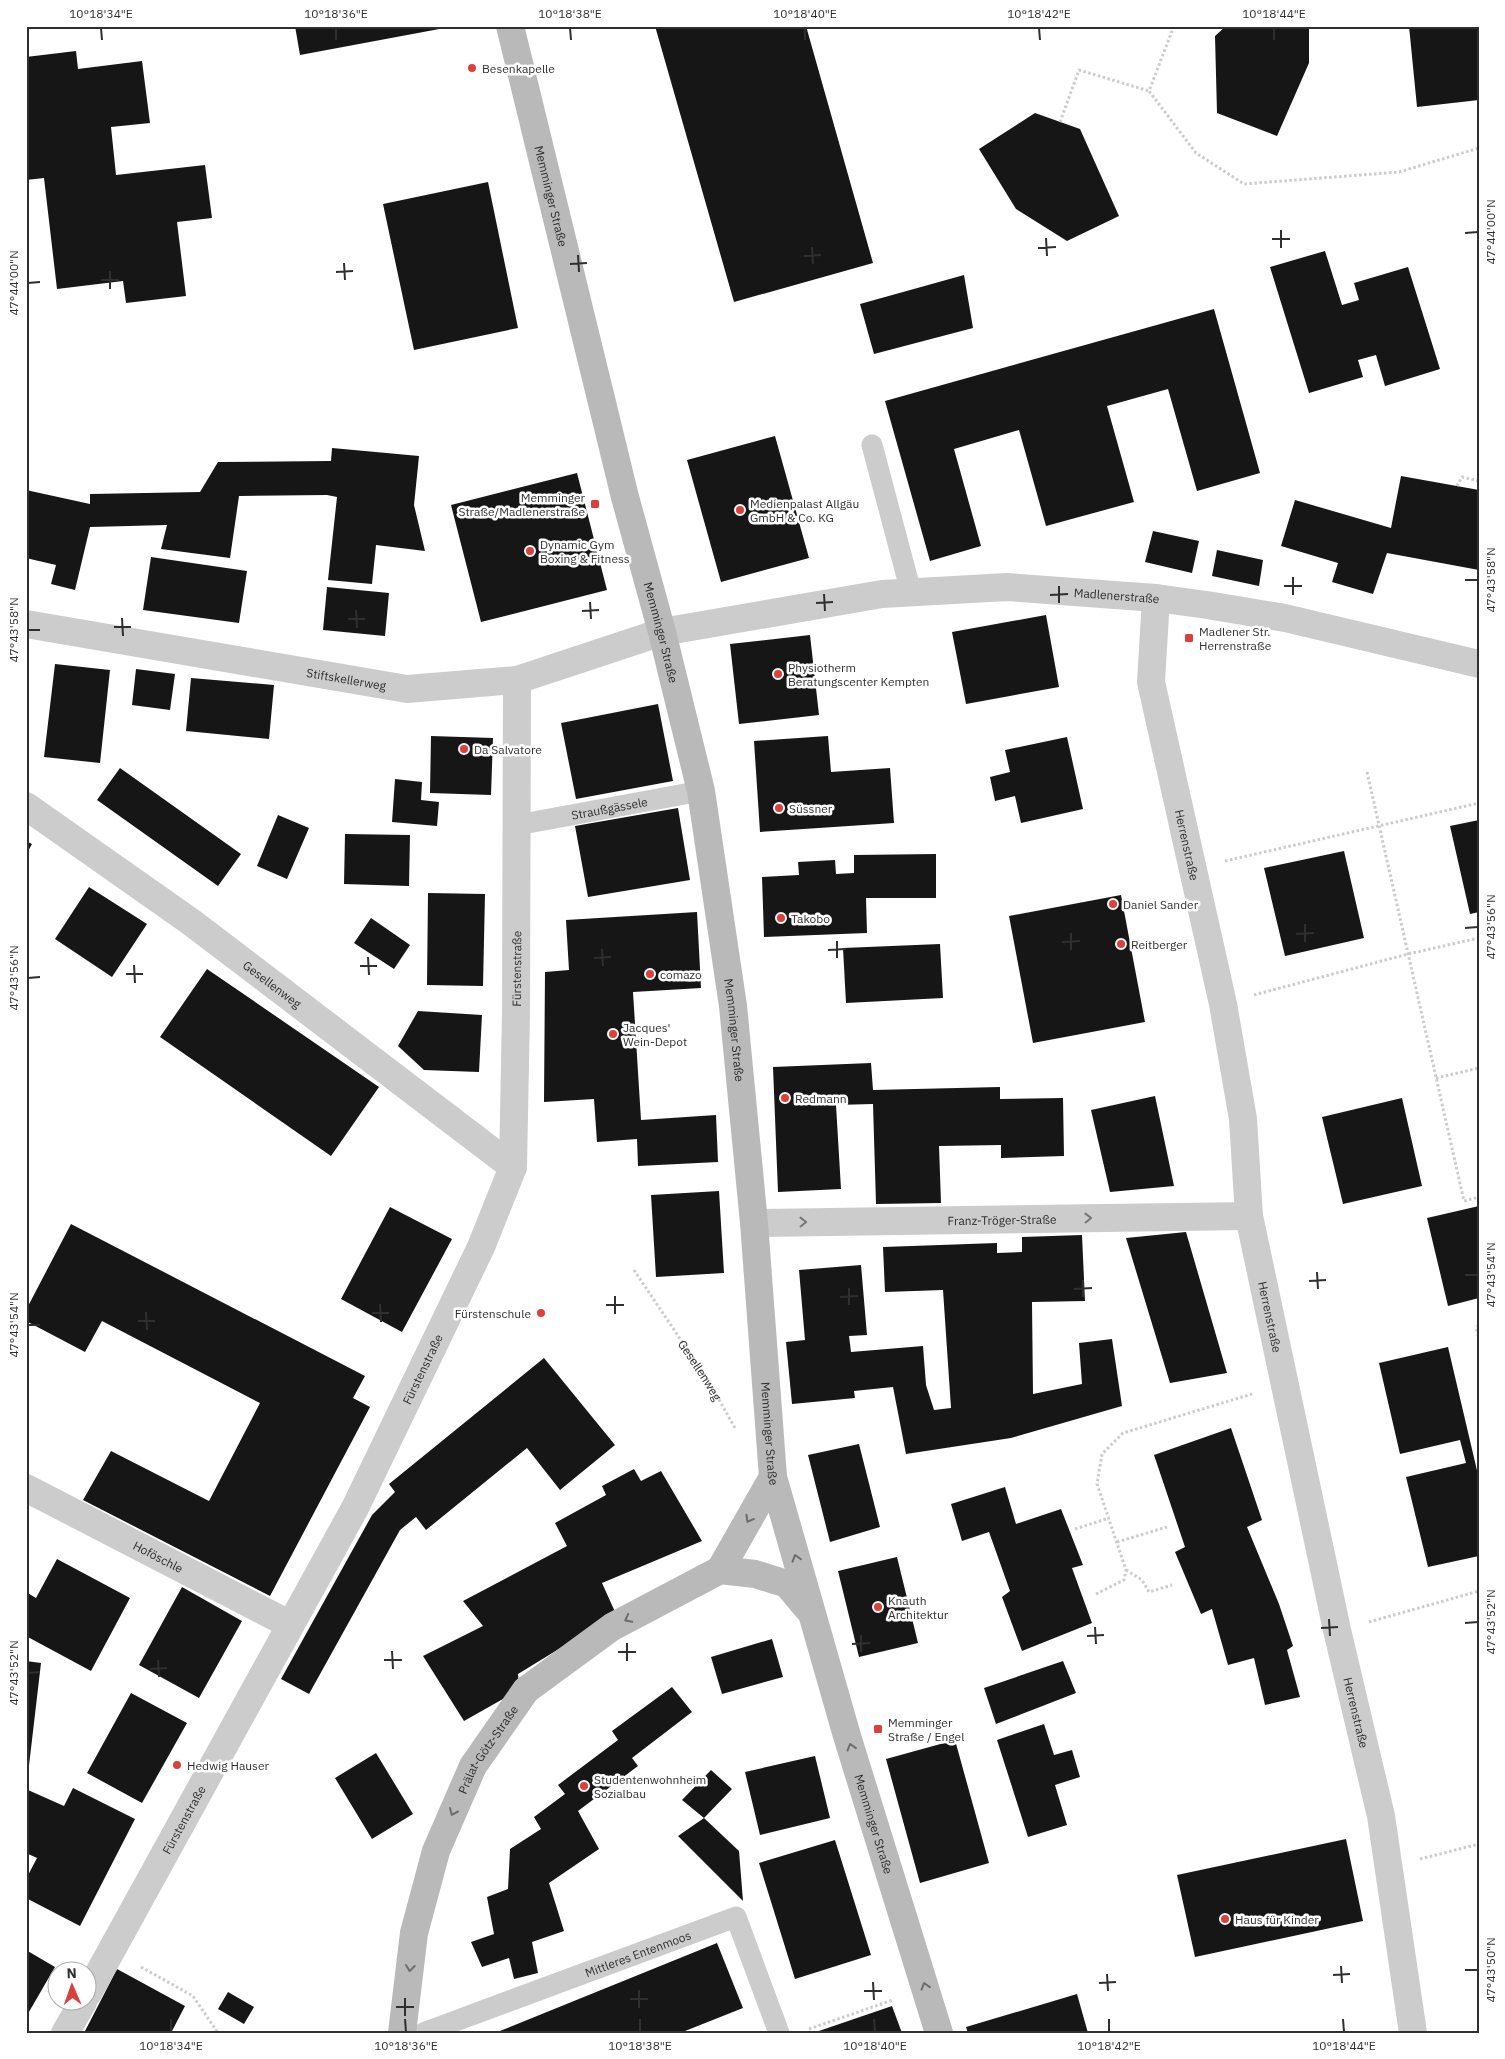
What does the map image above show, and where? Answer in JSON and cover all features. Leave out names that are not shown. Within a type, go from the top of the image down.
[{"type":"street","name":"Memminger Straße","points":[[510,26],[625,497],[662,632],[701,791],[733,1006],[754,1223],[773,1477],[847,1736],[939,2033]]},
{"type":"street","name":"Madlenerstraße","points":[[662,632],[882,594],[1007,587],[1156,598],[1285,618],[1479,664]]},
{"type":"street","name":"Herrenstraße","points":[[1156,598],[1151,682],[1223,1004],[1243,1119],[1249,1216],[1338,1630],[1382,1816],[1413,2033]]},
{"type":"street","name":"Stiftskellerweg","points":[[26,624],[407,689],[517,680],[662,632]]},
{"type":"street","name":"Fürstenstraße","points":[[98,1975],[354,1508],[481,1247],[513,1168],[517,680]]},
{"type":"street","name":"Gesellenweg","points":[[26,806],[191,922],[513,1168]]},
{"type":"street","name":"Franz-Tröger-Straße","points":[[754,1223],[1249,1216]]},
{"type":"street","points":[[773,1477],[720,1570],[755,1574],[787,1584],[812,1614]]},
{"type":"street","name":"Hoföschle","points":[[26,1488],[289,1624]]},
{"type":"street","name":"Prälat-Götz-Straße","points":[[402,2033],[414,1933],[436,1851],[473,1766],[526,1690],[612,1628],[720,1570]]},
{"type":"street","points":[[65,2033],[77,2012]]},
{"type":"lane","points":[[872,445],[911,592]]},
{"type":"lane","name":"Straußgässele","points":[[517,824],[701,791]]},
{"type":"lane","name":"Mittleres Entenmoos","points":[[423,2033],[736,1917],[779,2033]]},
{"type":"path","points":[[1149,91],[1174,26]]},
{"type":"path","points":[[1060,122],[1079,70],[1149,91],[1196,153],[1244,184],[1399,172],[1479,148]]},
{"type":"path","points":[[1457,486],[1462,478],[1479,481]]},
{"type":"path","points":[[1367,772],[1464,1200],[1479,1197]]},
{"type":"path","points":[[1193,868],[1479,803]]},
{"type":"path","points":[[1223,1004],[1408,954],[1479,938]]},
{"type":"path","points":[[1436,1078],[1479,1068]]},
{"type":"path","name":"Gesellenweg","points":[[634,1270],[709,1382],[736,1431]]},
{"type":"path","points":[[1479,1326],[1476,1327],[1479,1338]]},
{"type":"path","points":[[1096,1594],[1124,1580],[1126,1570],[1097,1484],[1102,1454],[1123,1433],[1285,1384]]},
{"type":"path","points":[[1075,1529],[1109,1518]]},
{"type":"path","points":[[1118,1542],[1167,1527]]},
{"type":"path","points":[[1126,1570],[1142,1580],[1149,1592],[1172,1585]]},
{"type":"path","points":[[1338,1630],[1479,1591]]},
{"type":"path","points":[[1388,1867],[1479,1844]]},
{"type":"path","points":[[161,1978],[193,1996],[218,2033]]},
{"type":"path","points":[[808,2030],[926,1989]]},
{"type":"building","points":[[295,26],[450,26],[450,27],[300,55]]},
{"type":"building","points":[[655,26],[806,26],[873,263],[734,302]]},
{"type":"building","points":[[1226,26],[1309,26],[1309,63],[1277,136],[1217,113],[1215,36]]},
{"type":"building","points":[[1409,26],[1479,26],[1479,100],[1417,107]]},
{"type":"building","points":[[76,51],[78,69],[142,61],[150,123],[111,127],[116,175],[205,165],[212,218],[177,222],[186,296],[126,303],[123,281],[57,289],[44,178],[26,180],[26,57]]},
{"type":"building","points":[[1035,113],[1080,129],[1119,216],[1067,241],[1016,209],[979,149]]},
{"type":"building","points":[[488,182],[518,328],[414,350],[383,204]]},
{"type":"building","points":[[1325,251],[1342,305],[1359,300],[1354,283],[1408,267],[1440,369],[1385,386],[1376,355],[1358,360],[1363,377],[1309,393],[1270,267]]},
{"type":"building","points":[[964,275],[973,328],[874,354],[860,304]]},
{"type":"building","points":[[1214,309],[1260,473],[1197,491],[1168,389],[1107,406],[1134,502],[1046,526],[1019,430],[954,449],[981,546],[930,561],[885,401]]},
{"type":"building","points":[[775,436],[809,558],[721,582],[687,460]]},
{"type":"building","points":[[332,448],[419,456],[414,505],[425,551],[376,545],[372,584],[328,580],[337,497],[327,495],[239,496],[230,558],[161,549],[167,525],[90,527],[75,590],[51,584],[56,565],[26,558],[26,490],[90,504],[90,494],[200,492],[218,462],[331,461]]},
{"type":"building","points":[[577,473],[607,590],[481,622],[451,505]]},
{"type":"building","points":[[1401,476],[1479,490],[1479,570],[1387,553],[1373,594],[1332,582],[1338,563],[1281,546],[1295,500],[1391,528]]},
{"type":"building","points":[[1153,531],[1199,541],[1192,573],[1145,562]]},
{"type":"building","points":[[1217,550],[1263,560],[1259,586],[1212,576]]},
{"type":"building","points":[[151,557],[247,571],[239,623],[143,610]]},
{"type":"building","points":[[327,587],[389,593],[385,636],[323,630]]},
{"type":"building","points":[[1046,615],[1059,687],[966,704],[952,632]]},
{"type":"building","points":[[810,635],[819,715],[739,724],[730,644]]},
{"type":"building","points":[[55,664],[110,670],[100,763],[44,757]]},
{"type":"building","points":[[136,669],[175,674],[170,710],[132,705]]},
{"type":"building","points":[[191,678],[274,685],[269,739],[186,731]]},
{"type":"building","points":[[658,704],[673,781],[576,799],[561,723]]},
{"type":"building","points":[[431,736],[493,738],[491,795],[430,793]]},
{"type":"building","points":[[828,736],[831,772],[890,768],[894,823],[760,832],[754,741]]},
{"type":"building","points":[[1067,737],[1083,809],[1021,823],[1015,796],[995,801],[990,777],[1010,772],[1005,750]]},
{"type":"building","points":[[120,768],[241,854],[218,886],[97,800]]},
{"type":"building","points":[[395,779],[422,782],[421,800],[439,802],[437,826],[392,822]]},
{"type":"building","points":[[678,808],[690,880],[588,897],[575,826]]},
{"type":"building","points":[[278,815],[309,828],[287,879],[257,866]]},
{"type":"building","points":[[1479,820],[1479,912],[1470,914],[1450,826]]},
{"type":"building","points":[[345,834],[410,835],[409,886],[344,884]]},
{"type":"building","points":[[26,841],[32,844],[26,855]]},
{"type":"building","points":[[1344,851],[1364,938],[1285,956],[1264,868]]},
{"type":"building","points":[[936,854],[936,898],[866,898],[867,933],[764,937],[762,877],[799,875],[798,862],[835,860],[836,874],[854,873],[854,855]]},
{"type":"building","points":[[89,887],[147,924],[112,977],[55,939]]},
{"type":"building","points":[[428,893],[485,894],[483,986],[427,985]]},
{"type":"building","points":[[1121,895],[1145,1022],[1033,1043],[1009,916]]},
{"type":"building","points":[[697,912],[701,988],[633,992],[641,1120],[716,1115],[718,1162],[638,1166],[637,1139],[597,1142],[594,1099],[544,1102],[545,972],[569,970],[566,920]]},
{"type":"building","points":[[371,918],[410,945],[394,969],[354,943]]},
{"type":"building","points":[[940,944],[943,998],[846,1003],[843,948]]},
{"type":"building","points":[[207,969],[379,1087],[331,1156],[160,1037]]},
{"type":"building","points":[[418,1011],[482,1015],[479,1072],[424,1070],[398,1046]]},
{"type":"building","points":[[871,1063],[873,1090],[1000,1087],[1000,1099],[1063,1098],[1064,1156],[1001,1158],[1001,1145],[939,1146],[941,1203],[876,1204],[873,1104],[836,1105],[841,1189],[778,1192],[773,1067]]},
{"type":"building","points":[[1155,1096],[1174,1186],[1110,1192],[1091,1110]]},
{"type":"building","points":[[1402,1098],[1422,1186],[1343,1204],[1322,1117]]},
{"type":"building","points":[[719,1191],[724,1273],[656,1277],[651,1195]]},
{"type":"building","points":[[1479,1206],[1479,1298],[1448,1306],[1427,1218]]},
{"type":"building","points":[[390,1207],[452,1239],[402,1332],[341,1299]]},
{"type":"building","points":[[71,1224],[365,1376],[353,1398],[370,1407],[270,1596],[83,1500],[111,1451],[209,1501],[260,1403],[102,1321],[85,1352],[26,1321],[26,1310]]},
{"type":"building","points":[[1186,1232],[1227,1373],[1170,1383],[1126,1238]]},
{"type":"building","points":[[1082,1235],[1085,1301],[1032,1302],[1033,1394],[1082,1384],[1079,1343],[1112,1339],[1122,1406],[1011,1438],[906,1454],[893,1387],[854,1391],[855,1398],[792,1404],[786,1342],[805,1340],[799,1270],[861,1265],[867,1335],[849,1336],[851,1352],[923,1346],[926,1385],[934,1410],[951,1408],[943,1290],[885,1292],[883,1247],[997,1243],[997,1253],[1022,1252],[1022,1237]]},
{"type":"building","points":[[1448,1347],[1479,1479],[1479,1556],[1428,1567],[1406,1477],[1466,1463],[1460,1440],[1400,1454],[1379,1363]]},
{"type":"building","points":[[544,1358],[615,1445],[560,1490],[527,1448],[426,1530],[416,1517],[400,1530],[309,1694],[281,1679],[372,1515],[395,1492],[389,1484]]},
{"type":"building","points":[[1231,1428],[1262,1520],[1247,1527],[1279,1604],[1293,1646],[1287,1650],[1300,1697],[1265,1705],[1254,1658],[1228,1665],[1212,1609],[1201,1614],[1175,1552],[1185,1547],[1154,1455]]},
{"type":"building","points":[[859,1444],[880,1527],[830,1542],[808,1455]]},
{"type":"building","points":[[634,1469],[641,1481],[661,1471],[702,1541],[602,1583],[616,1614],[518,1674],[519,1690],[464,1721],[423,1656],[483,1626],[463,1601],[567,1546],[555,1523],[606,1495],[602,1486]]},
{"type":"building","points":[[1005,1487],[1016,1524],[1061,1509],[1083,1565],[1072,1568],[1092,1623],[1022,1651],[1002,1597],[1010,1591],[989,1532],[962,1541],[951,1504]]},
{"type":"building","name":"Knauth Architektur","points":[[897,1557],[918,1643],[859,1657],[838,1571]]},
{"type":"building","points":[[57,1559],[130,1598],[91,1671],[26,1636],[26,1592],[36,1598]]},
{"type":"building","points":[[182,1587],[242,1621],[199,1698],[139,1665]]},
{"type":"building","points":[[772,1639],[783,1677],[722,1694],[711,1657]]},
{"type":"building","points":[[26,1661],[41,1663],[28,1774],[28,1790],[64,1806],[73,1788],[135,1819],[80,1926],[26,1898],[26,1879],[37,1858],[26,1853]]},
{"type":"building","points":[[1063,1661],[1076,1693],[996,1724],[984,1688]]},
{"type":"building","points":[[672,1687],[692,1712],[632,1758],[638,1766],[578,1811],[599,1849],[549,1883],[564,1931],[532,1942],[538,1973],[514,1979],[509,1958],[482,1967],[471,1942],[494,1934],[487,1897],[508,1889],[510,1849],[541,1829],[534,1817],[565,1794],[558,1785],[618,1740],[612,1731]]},
{"type":"building","points":[[131,1693],[187,1723],[142,1803],[87,1773]]},
{"type":"building","points":[[1044,1724],[1054,1755],[1072,1750],[1080,1777],[1055,1785],[1067,1825],[1028,1837],[997,1740]]},
{"type":"building","points":[[955,1740],[989,1863],[920,1883],[886,1759]]},
{"type":"building","points":[[376,1753],[413,1814],[372,1839],[335,1778]]},
{"type":"building","points":[[815,1756],[830,1818],[760,1835],[745,1772]]},
{"type":"building","points":[[711,1770],[732,1789],[704,1818],[682,1800]]},
{"type":"building","points":[[704,1818],[739,1851],[743,1901],[678,1836]]},
{"type":"building","points":[[1346,1839],[1363,1921],[1195,1957],[1177,1875]]},
{"type":"building","points":[[835,1840],[871,1955],[795,1979],[759,1863]]},
{"type":"building","points":[[717,1943],[743,2008],[680,2033],[495,2033]]},
{"type":"building","points":[[26,1950],[48,1963],[48,1979],[26,2017]]},
{"type":"building","points":[[117,1969],[185,2006],[171,2033],[84,2033],[95,2012],[98,2012],[98,2006]]},
{"type":"building","points":[[228,1992],[254,2007],[244,2024],[218,2009]]},
{"type":"building","points":[[1077,1994],[1088,2033],[968,2033],[966,2027]]},
{"type":"building","points":[[892,2006],[902,2033],[816,2033],[816,2032]]},
{"type":"place","name":"Besenkapelle","points":[[472,68]]},
{"type":"place","name":"Memminger Straße/Madlenerstraße","points":[[595,504]]},
{"type":"place","name":"Medienpalast Allgäu GmbH & Co. KG","points":[[740,510]]},
{"type":"place","name":"Dynamic Gym Boxing & Fitness","points":[[530,551]]},
{"type":"place","name":"Madlener Str. Herrenstraße","points":[[1189,638]]},
{"type":"place","name":"Physiotherm Beratungscenter Kempten","points":[[778,674]]},
{"type":"place","name":"Da Salvatore","points":[[464,749]]},
{"type":"place","name":"Süssner","points":[[779,808]]},
{"type":"place","name":"Daniel Sander","points":[[1113,904]]},
{"type":"place","name":"Takobo","points":[[781,918]]},
{"type":"place","name":"Reitberger","points":[[1121,944]]},
{"type":"place","name":"comazo","points":[[650,974]]},
{"type":"place","name":"Jacques' Wein-Depot","points":[[613,1034]]},
{"type":"place","name":"Redmann","points":[[785,1098]]},
{"type":"place","name":"Fürstenschule","points":[[541,1313]]},
{"type":"place","name":"Knauth Architektur","points":[[878,1607]]},
{"type":"place","name":"Memminger Straße / Engel","points":[[878,1729]]},
{"type":"place","name":"Hedwig Hauser","points":[[177,1765]]},
{"type":"place","name":"Studentenwohnheim Sozialbau","points":[[584,1786]]},
{"type":"place","name":"Haus für Kinder","points":[[1225,1919]]}]
